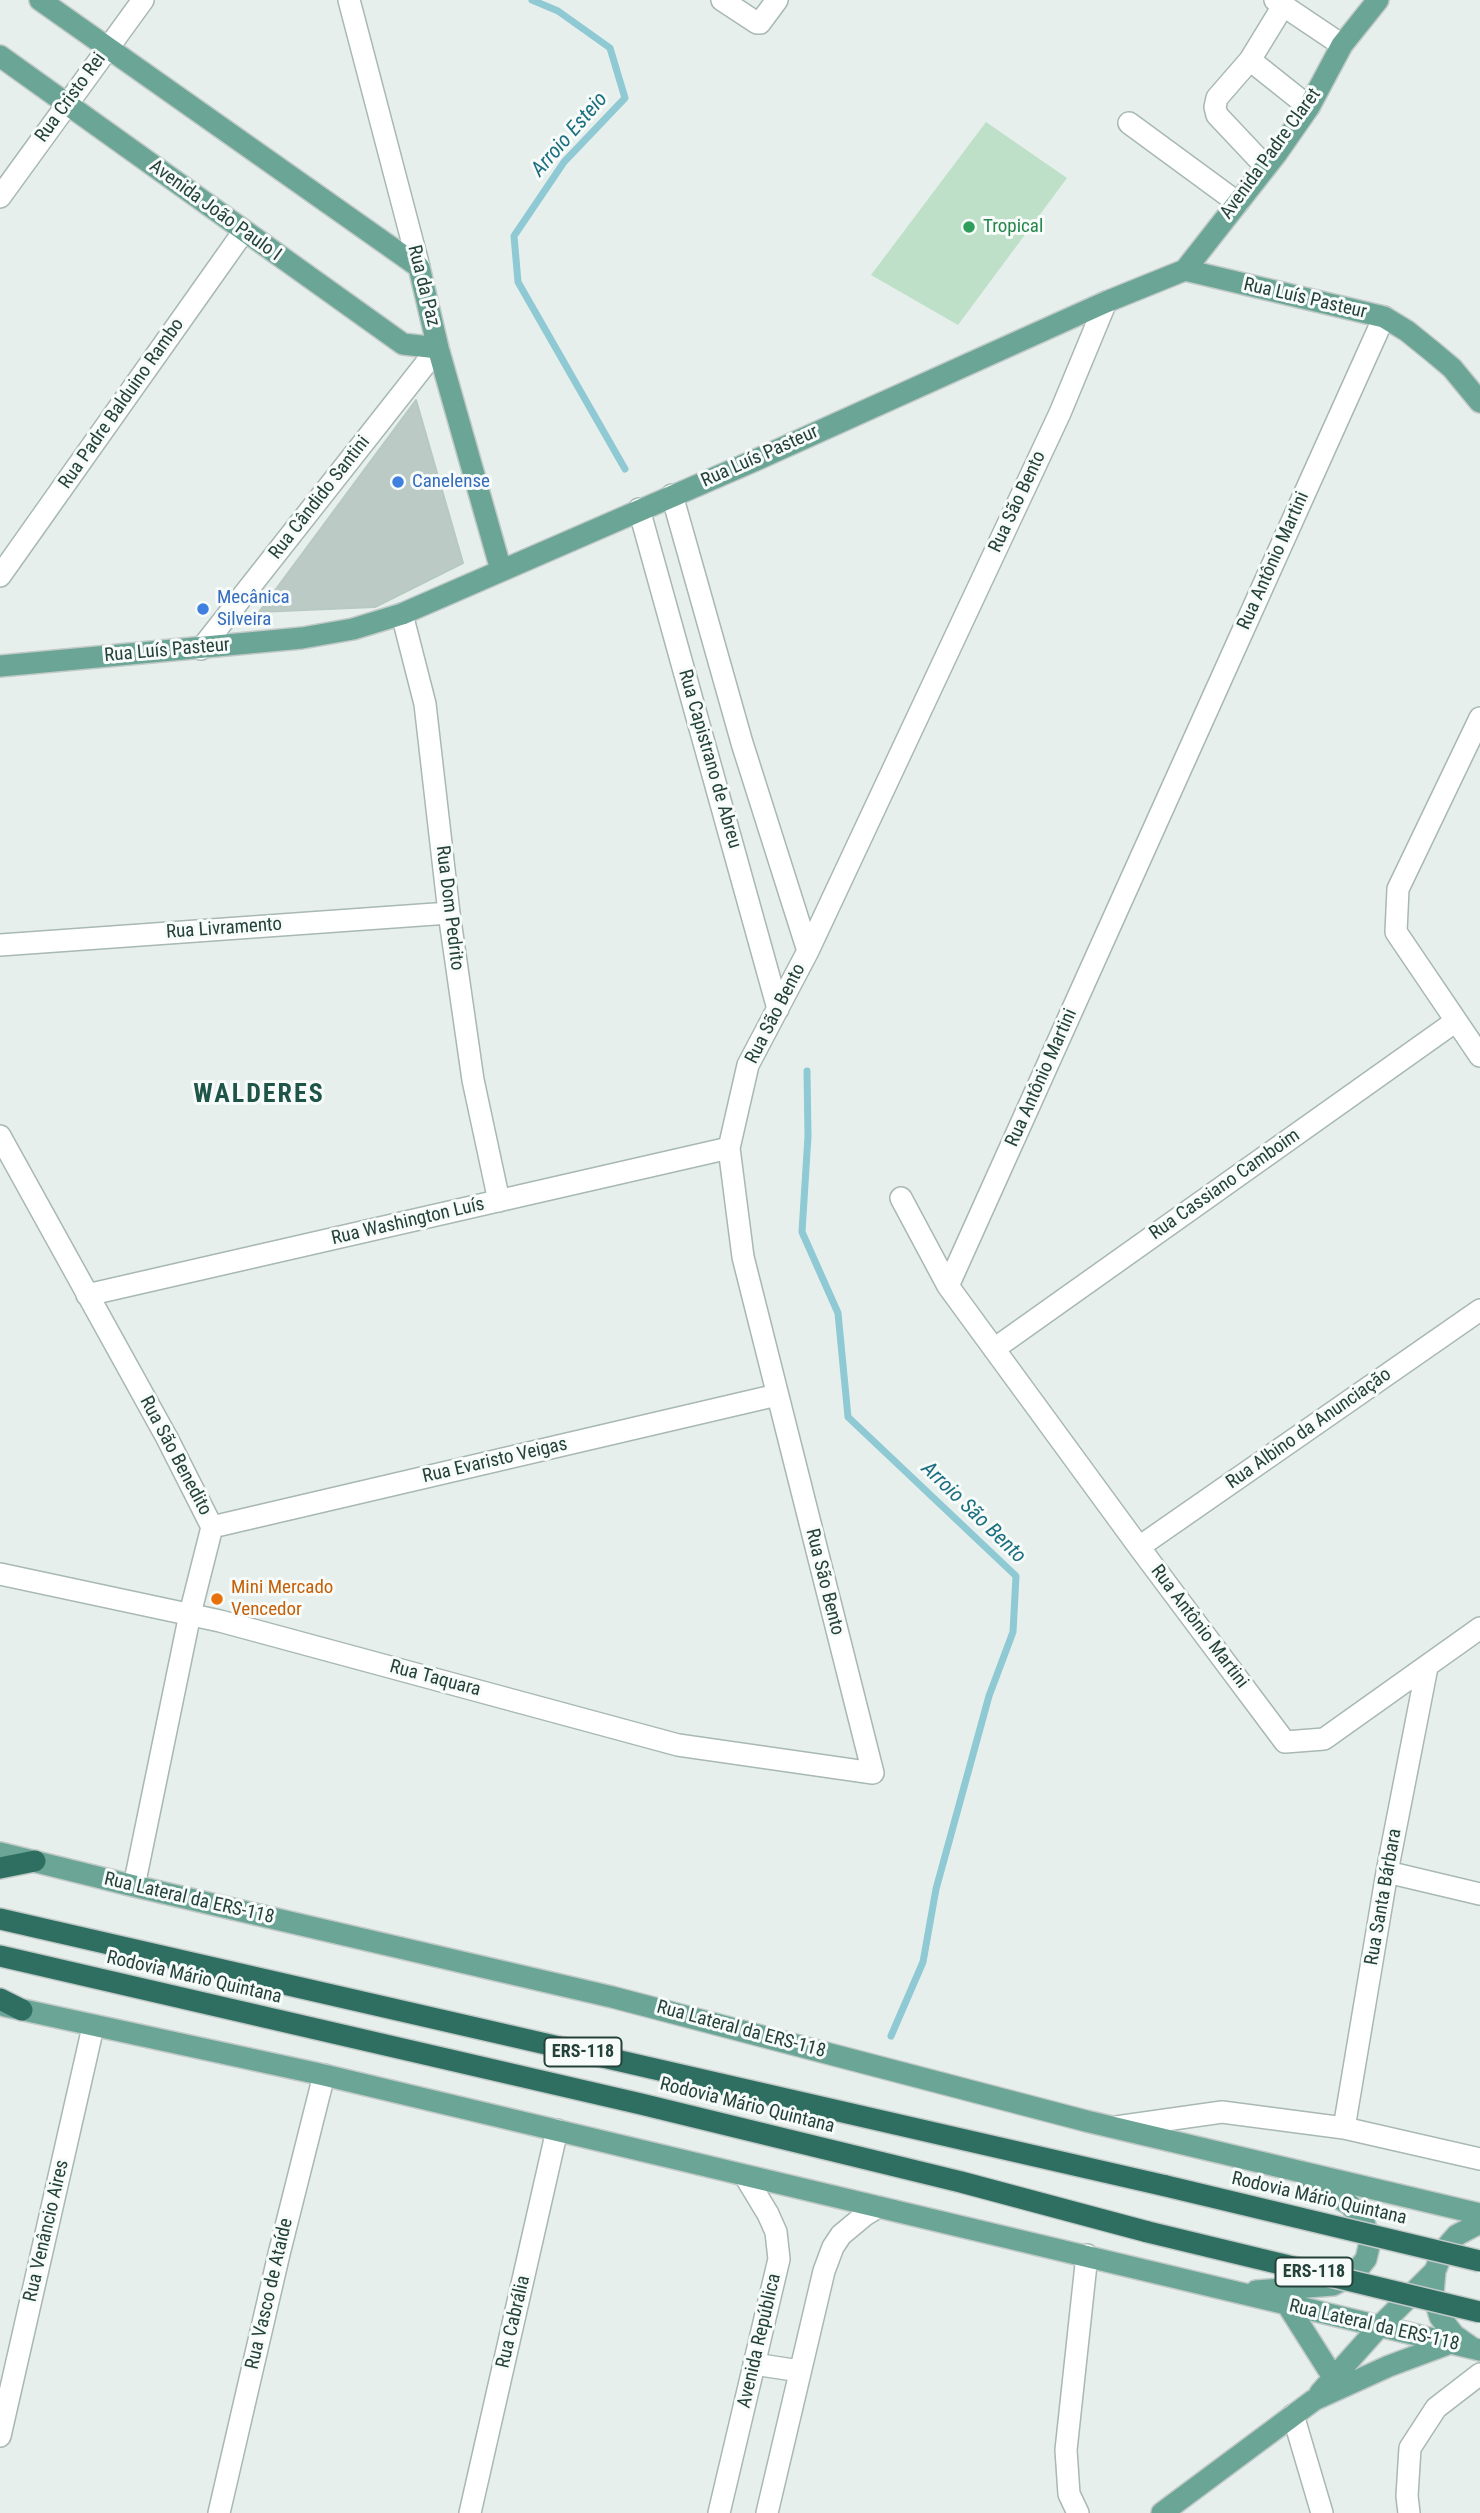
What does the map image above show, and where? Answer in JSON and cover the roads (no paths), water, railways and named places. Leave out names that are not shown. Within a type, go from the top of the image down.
[{"type":"highway","points":[[0,1868],[35,1861]]},
{"type":"highway","name":"Rodovia Mário Quintana","points":[[0,1919],[1166,2186],[1480,2261]]},
{"type":"highway","name":"Rodovia Mário Quintana","points":[[0,1956],[654,2107],[961,2182],[1148,2232],[1480,2312]]},
{"type":"highway","points":[[0,1998],[22,2010]]},
{"type":"main road","points":[[40,0],[419,267]]},
{"type":"main road","name":"Avenida Padre Claret","points":[[1185,270],[1266,167],[1309,107],[1342,45],[1378,0]]},
{"type":"main road","name":"Avenida João Paulo I","points":[[0,56],[403,344],[438,348]]},
{"type":"main road","name":"Rua da Paz","points":[[419,267],[438,348],[501,570]]},
{"type":"main road","name":"Rua Luís Pasteur","points":[[0,666],[302,638],[353,629],[402,614],[758,459],[1106,302],[1185,270],[1384,317],[1407,331],[1452,368],[1480,401]]},
{"type":"main road","name":"Rua Lateral da ERS-118","points":[[0,1853],[612,1997],[1114,2128],[1480,2214]]},
{"type":"main road","name":"Rua Lateral da ERS-118","points":[[0,2005],[324,2075],[1087,2255],[1378,2328],[1476,2349]]},
{"type":"main road","points":[[1237,2292],[1333,2285],[1354,2274],[1366,2259],[1370,2242],[1364,2222],[1350,2206],[1314,2182],[1274,2164]]},
{"type":"main road","points":[[1476,2349],[1454,2335],[1440,2317],[1433,2294],[1435,2271],[1443,2251],[1457,2235],[1480,2222]]},
{"type":"main road","points":[[1314,2400],[1378,2328],[1435,2271]]},
{"type":"main road","points":[[1288,2306],[1333,2377]]},
{"type":"main road","points":[[1162,2513],[1314,2400],[1389,2366],[1448,2344]]},
{"type":"street","name":"Rua Cristo Rei","points":[[0,197],[143,0]]},
{"type":"street","name":"Rua da Paz","points":[[349,0],[419,267]]},
{"type":"street","points":[[722,0],[760,23],[777,0]]},
{"type":"street","points":[[1266,167],[1216,115],[1217,98],[1250,60],[1279,3],[1342,45]]},
{"type":"street","points":[[1250,60],[1309,107]]},
{"type":"street","points":[[1129,123],[1238,203]]},
{"type":"street","name":"Rua Padre Balduino Rambo","points":[[0,576],[244,232]]},
{"type":"street","name":"Rua São Bento","points":[[873,1773],[743,1257],[729,1148],[748,1065],[808,951],[1060,413],[1106,302]]},
{"type":"street","name":"Rua Antônio Martini","points":[[1384,317],[948,1286],[1285,1742],[1324,1739],[1427,1667]]},
{"type":"street","name":"Rua Cândido Santini","points":[[201,649],[438,348]]},
{"type":"street","name":"Rua Capistrano de Abreu","points":[[672,495],[742,743],[808,951]]},
{"type":"street","name":"Rua Capistrano de Abreu","points":[[639,509],[778,1009]]},
{"type":"street","name":"Rua Dom Pedrito","points":[[402,614],[425,704],[449,913],[473,1080],[499,1201]]},
{"type":"street","points":[[1480,718],[1398,889],[1396,932],[1480,1056]]},
{"type":"street","points":[[707,754],[742,743]]},
{"type":"street","name":"Rua Livramento","points":[[0,945],[449,913]]},
{"type":"street","name":"Rua Cassiano Camboim","points":[[994,1349],[1455,1021]]},
{"type":"street","name":"Rua São Benedito","points":[[1,1142],[167,1438],[212,1527],[190,1614],[134,1886]]},
{"type":"street","name":"Rua Washington Luís","points":[[87,1295],[729,1148]]},
{"type":"street","points":[[901,1198],[948,1286]]},
{"type":"street","name":"Rua Albino da Anunciação","points":[[1139,1547],[1480,1310]]},
{"type":"street","name":"Rua Evaristo Veigas","points":[[212,1527],[778,1395]]},
{"type":"street","name":"Rua Taquara","points":[[0,1574],[190,1614],[678,1745],[873,1773]]},
{"type":"street","points":[[1427,1667],[1480,1628]]},
{"type":"street","name":"Rua Santa Bárbara","points":[[1344,2128],[1387,1872],[1427,1667]]},
{"type":"street","points":[[1387,1872],[1480,1894]]},
{"type":"street","name":"Rua Venâncio Aires","points":[[0,2436],[93,2027]]},
{"type":"street","name":"Rua Vasco de Ataíde","points":[[219,2513],[324,2075]]},
{"type":"street","points":[[1114,2128],[1222,2112],[1344,2128],[1480,2159]]},
{"type":"street","name":"Rua Cabrália","points":[[470,2513],[557,2130]]},
{"type":"street","name":"Avenida República","points":[[719,2513],[779,2259],[776,2232],[745,2176]]},
{"type":"street","points":[[767,2513],[824,2271],[833,2247],[849,2228],[878,2207]]},
{"type":"street","points":[[1078,2513],[1069,2494],[1066,2450],[1087,2255]]},
{"type":"street","points":[[754,2364],[800,2371]]},
{"type":"street","points":[[1409,2513],[1407,2496],[1410,2448],[1436,2408],[1480,2374]]},
{"type":"street","points":[[1293,2415],[1322,2513]]},
{"type":"waterway","name":"Arroio Esteio","points":[[532,0],[558,11],[610,48],[625,98],[564,162],[514,236],[518,282],[625,469]]},
{"type":"waterway","name":"Arroio São Bento","points":[[807,1071],[808,1136],[802,1232],[838,1313],[848,1417],[1016,1576],[1013,1632],[989,1696],[936,1889],[923,1962],[891,2036]]},
{"type":"place","name":"Tropical","points":[[969,227]]},
{"type":"place","name":"Canelense","points":[[398,482]]},
{"type":"place","name":"Mecânica Silveira","points":[[203,609]]},
{"type":"place","name":"Mini Mercado Vencedor","points":[[217,1599]]},
{"type":"district","name":"WALDERES","points":[[259,1095]]}]
